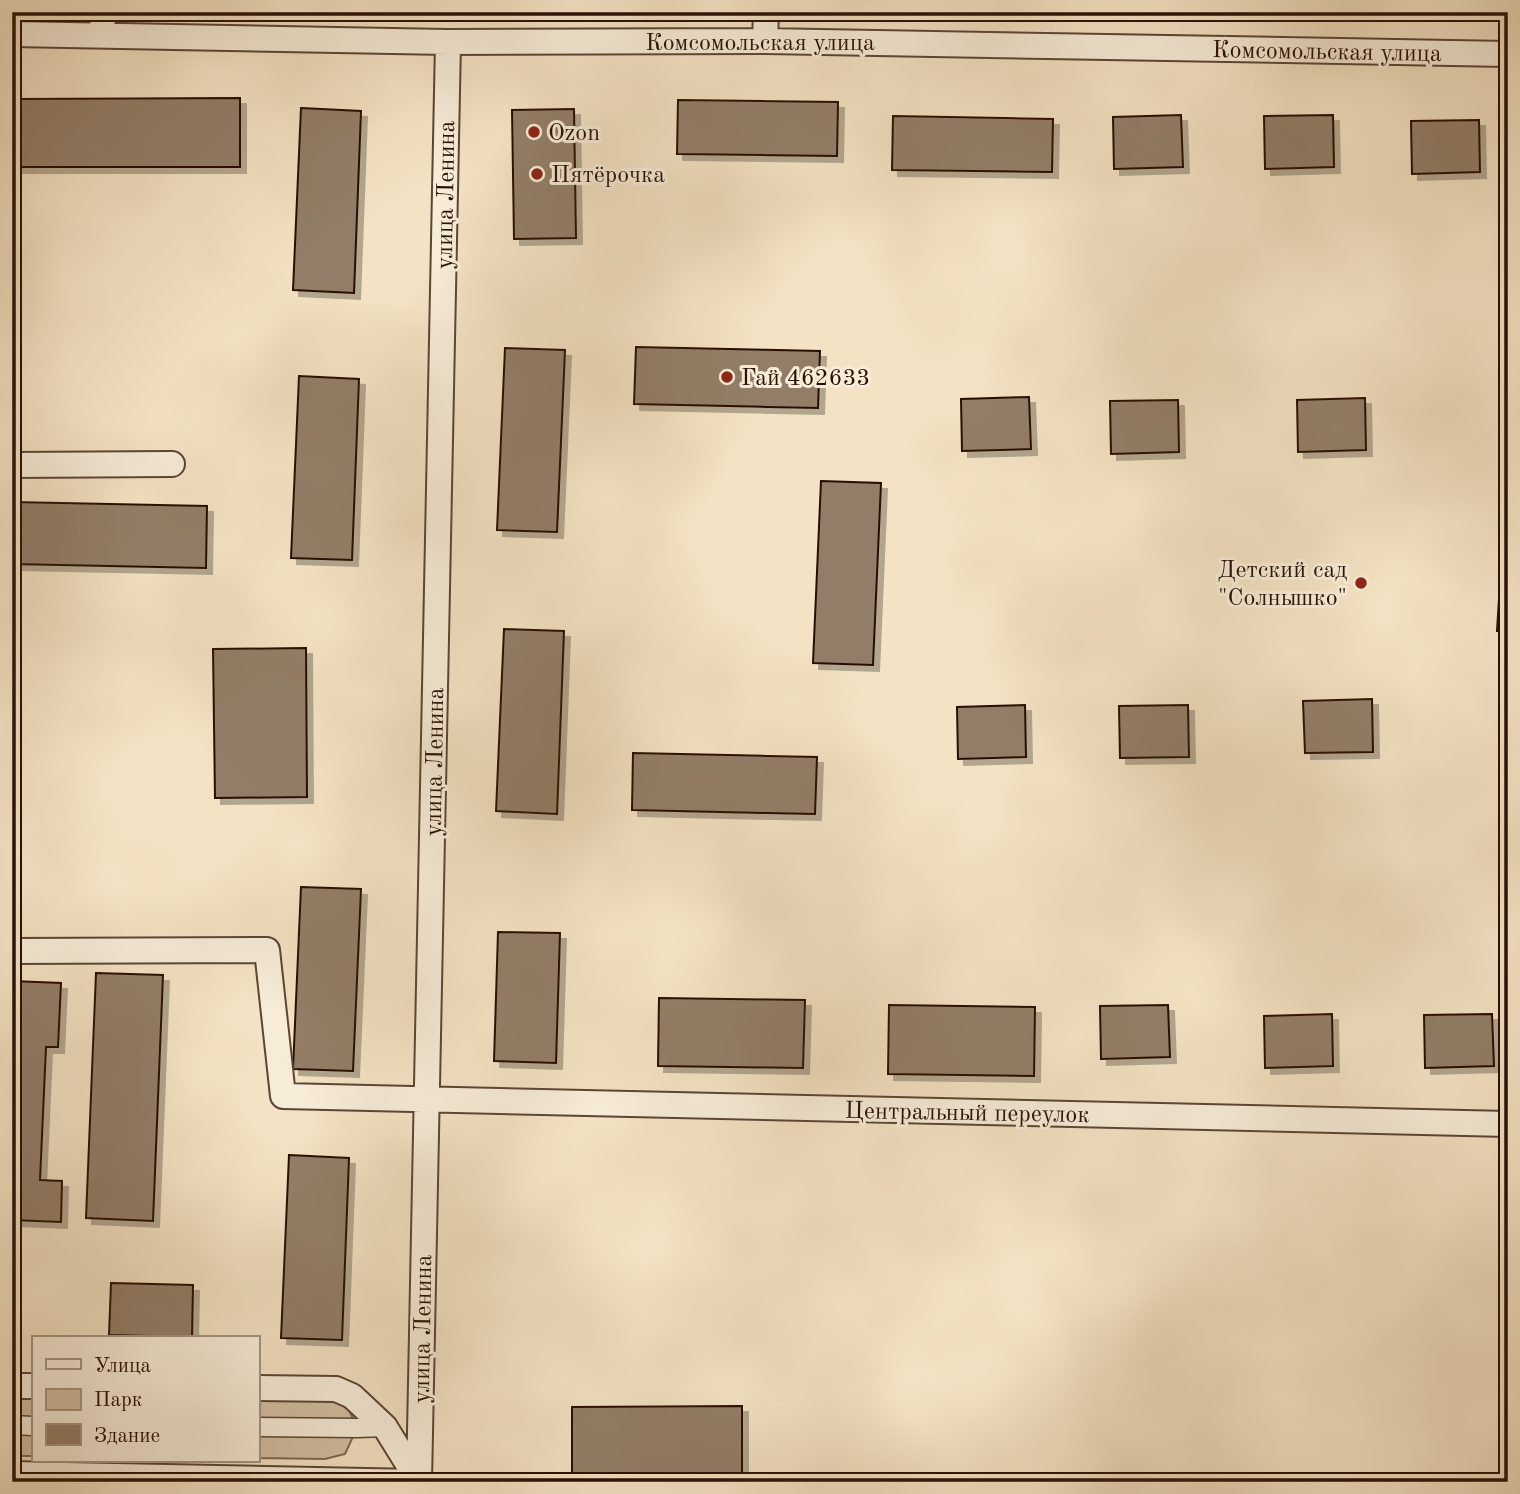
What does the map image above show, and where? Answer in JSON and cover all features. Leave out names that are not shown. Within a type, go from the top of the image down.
[{"type":"street","points":[[765,41],[766,12]]},
{"type":"street","name":"Комсомольская улица","points":[[12,34],[103,23],[448,42],[765,41],[1508,54]]},
{"type":"street","name":"улица Ленина","points":[[417,1482],[448,42]]},
{"type":"street","points":[[12,465],[172,464]]},
{"type":"street","name":"Центральный переулок","points":[[12,951],[267,950],[283,1096],[1508,1124]]},
{"type":"street","points":[[12,1386],[32,1386]]},
{"type":"street","points":[[259,1388],[336,1389],[352,1396],[384,1427],[417,1482]]},
{"type":"street","points":[[12,1425],[32,1426]]},
{"type":"street","points":[[259,1427],[384,1427]]},
{"type":"street","points":[[12,1474],[417,1482]]},
{"type":"green space","points":[[12,1393],[32,1393],[32,1456],[12,1456]]},
{"type":"green space","points":[[259,1395],[325,1395],[347,1405],[357,1428],[345,1454],[325,1459],[259,1458]]},
{"type":"building","points":[[240,98],[240,167],[17,167],[17,99]]},
{"type":"building","points":[[678,100],[838,102],[837,156],[677,154]]},
{"type":"building","points":[[301,108],[361,111],[354,293],[293,290]]},
{"type":"building","points":[[574,109],[576,238],[514,239],[512,110]]},
{"type":"building","points":[[1181,115],[1183,167],[1114,169],[1113,117]]},
{"type":"building","points":[[1333,115],[1334,167],[1265,169],[1264,116]]},
{"type":"building","points":[[893,116],[1053,119],[1052,172],[892,170]]},
{"type":"building","points":[[1479,120],[1480,172],[1412,174],[1411,121]]},
{"type":"building","name":"Гай 462633","points":[[636,347],[820,351],[818,408],[634,404]]},
{"type":"building","points":[[505,348],[565,350],[557,532],[497,530]]},
{"type":"building","points":[[299,376],[359,379],[352,560],[291,558]]},
{"type":"building","points":[[1029,397],[1031,449],[962,451],[961,399]]},
{"type":"building","points":[[1365,398],[1366,450],[1298,452],[1297,400]]},
{"type":"building","points":[[1178,400],[1179,452],[1111,454],[1110,401]]},
{"type":"building","points":[[821,481],[881,483],[873,665],[813,663]]},
{"type":"building","points":[[12,502],[207,506],[206,568],[12,564]]},
{"type":"building","points":[[1503,535],[1508,536],[1508,631],[1497,631]]},
{"type":"building","points":[[504,629],[564,631],[557,814],[496,811]]},
{"type":"building","points":[[306,648],[307,797],[215,798],[213,649]]},
{"type":"building","points":[[1372,699],[1373,752],[1305,753],[1303,701]]},
{"type":"building","points":[[1025,705],[1026,757],[958,759],[957,707]]},
{"type":"building","points":[[1188,705],[1189,757],[1120,758],[1119,706]]},
{"type":"building","points":[[633,753],[817,757],[815,814],[632,810]]},
{"type":"building","points":[[301,887],[361,889],[353,1071],[293,1069]]},
{"type":"building","points":[[498,932],[560,933],[556,1063],[494,1061]]},
{"type":"building","points":[[96,973],[163,975],[153,1221],[86,1218]]},
{"type":"building","points":[[12,981],[61,983],[58,1047],[46,1047],[40,1180],[62,1181],[61,1222],[12,1220]]},
{"type":"building","points":[[659,998],[805,1000],[803,1068],[658,1066]]},
{"type":"building","points":[[889,1005],[1035,1007],[1034,1076],[888,1074]]},
{"type":"building","points":[[1168,1005],[1170,1057],[1101,1059],[1100,1006]]},
{"type":"building","points":[[1332,1014],[1333,1066],[1265,1068],[1264,1016]]},
{"type":"building","points":[[1492,1014],[1494,1066],[1425,1068],[1424,1015]]},
{"type":"building","points":[[289,1155],[349,1158],[342,1340],[281,1338]]},
{"type":"building","points":[[111,1283],[193,1285],[192,1336],[109,1335]]},
{"type":"building","points":[[12,1294],[15,1295],[14,1347],[12,1347]]},
{"type":"building","points":[[742,1406],[742,1477],[572,1479],[572,1407]]},
{"type":"place","name":"Ozon","points":[[534,132]]},
{"type":"place","name":"Пятёрочка","points":[[537,174]]},
{"type":"place","name":"Гай 462633","points":[[727,377]]},
{"type":"place","name":"Детский сад \"Солнышко\"","points":[[1361,583]]}]
